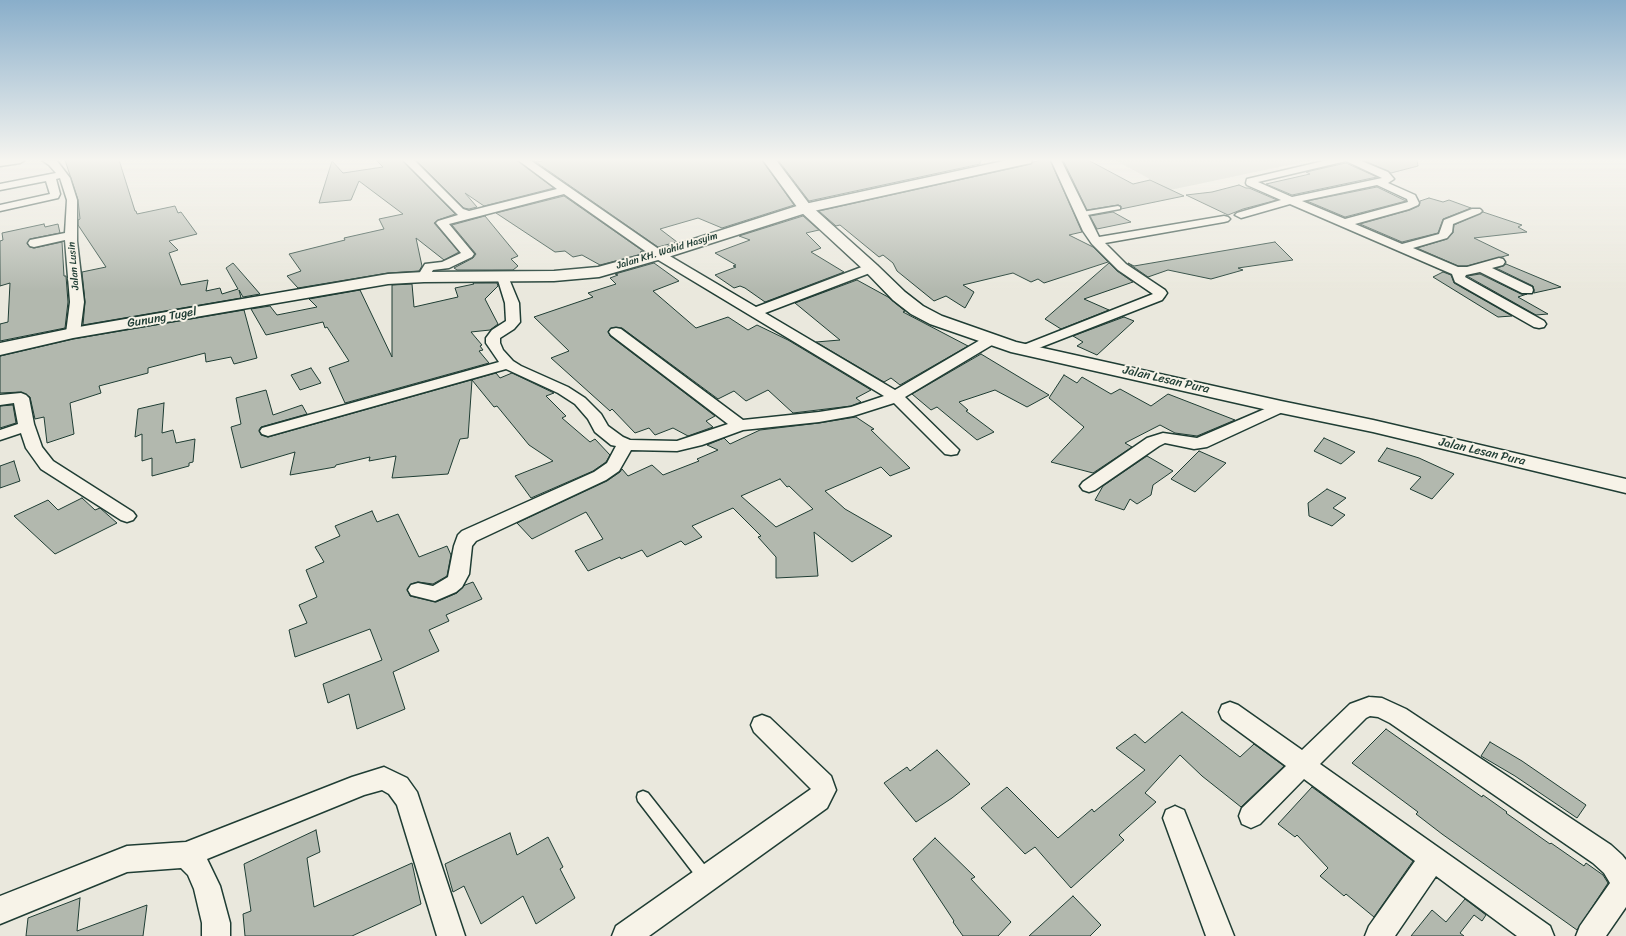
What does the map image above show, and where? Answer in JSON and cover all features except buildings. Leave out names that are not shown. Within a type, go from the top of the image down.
[{"type":"main road","name":"Jalan Lesan Pura","points":[[802,204],[899,296],[917,310],[936,320],[1026,349],[1281,407],[1374,426],[1626,486]]},
{"type":"main road","name":"Jalan KH. Wahid Hasyim","points":[[325,290],[388,280],[423,277],[503,277],[584,274],[606,270],[659,255],[805,208],[825,204]]},
{"type":"main road","name":"Gunung Tugel","points":[[0,348],[73,333],[325,290]]},
{"type":"street","points":[[0,208],[19,204]]},
{"type":"street","name":"Jalan Lusin","points":[[72,204],[72,235],[77,302],[73,333]]},
{"type":"street","points":[[452,204],[459,211],[468,215]]},
{"type":"street","points":[[423,277],[429,268],[444,265],[468,254],[442,223],[514,204]]},
{"type":"street","points":[[586,204],[659,255],[895,396],[951,450]]},
{"type":"street","points":[[1026,349],[1160,295],[1160,293],[1122,267],[1096,241],[1077,204]]},
{"type":"street","points":[[1241,215],[1279,204]]},
{"type":"street","points":[[1300,204],[1447,268],[1462,272],[1499,262]]},
{"type":"street","points":[[1344,223],[1412,204]]},
{"type":"street","points":[[1400,248],[1443,236],[1446,232],[1448,222],[1476,211]]},
{"type":"street","points":[[1096,241],[1224,218]]},
{"type":"street","points":[[34,243],[72,235]]},
{"type":"street","points":[[1480,267],[1527,290]]},
{"type":"street","points":[[754,312],[870,268]]},
{"type":"street","points":[[1462,272],[1458,275],[1459,279],[1539,324]]},
{"type":"street","points":[[503,277],[512,303],[513,322],[497,333],[493,338],[493,343],[497,351],[508,364],[525,375],[563,390],[576,398],[595,417],[605,432],[617,441],[626,444],[677,446],[696,441],[740,425],[820,417],[852,411],[887,401],[992,339]]},
{"type":"street","points":[[616,332],[740,425]]},
{"type":"street","points":[[268,432],[508,364]]},
{"type":"street","points":[[0,400],[21,398],[27,426],[34,448],[47,464],[58,473],[127,516]]},
{"type":"street","points":[[1089,486],[1153,442],[1162,438],[1194,444],[1201,443],[1281,407]]},
{"type":"street","points":[[0,435],[27,426]]},
{"type":"street","points":[[418,590],[435,594],[449,587],[459,574],[463,546],[465,540],[469,536],[600,476],[613,466],[626,444]]},
{"type":"street","points":[[1251,816],[1358,711],[1369,706],[1382,708],[1398,716],[1602,854],[1614,864],[1624,878],[1623,888],[1590,936]]},
{"type":"street","points":[[1230,712],[1304,764],[1432,860],[1540,936]]},
{"type":"street","points":[[626,936],[818,800],[824,790],[822,784],[762,726]]},
{"type":"street","points":[[0,910],[127,860],[158,856],[186,855],[361,785],[384,778],[398,786],[408,800],[451,936]]},
{"type":"street","points":[[1175,818],[1220,936]]},
{"type":"street","points":[[186,855],[197,866],[207,886],[216,923],[216,936]]},
{"type":"street","points":[[1379,936],[1432,860]]},
{"type":"lane","points":[[1082,214],[1118,208]]},
{"type":"lane","points":[[643,797],[707,879]]}]
